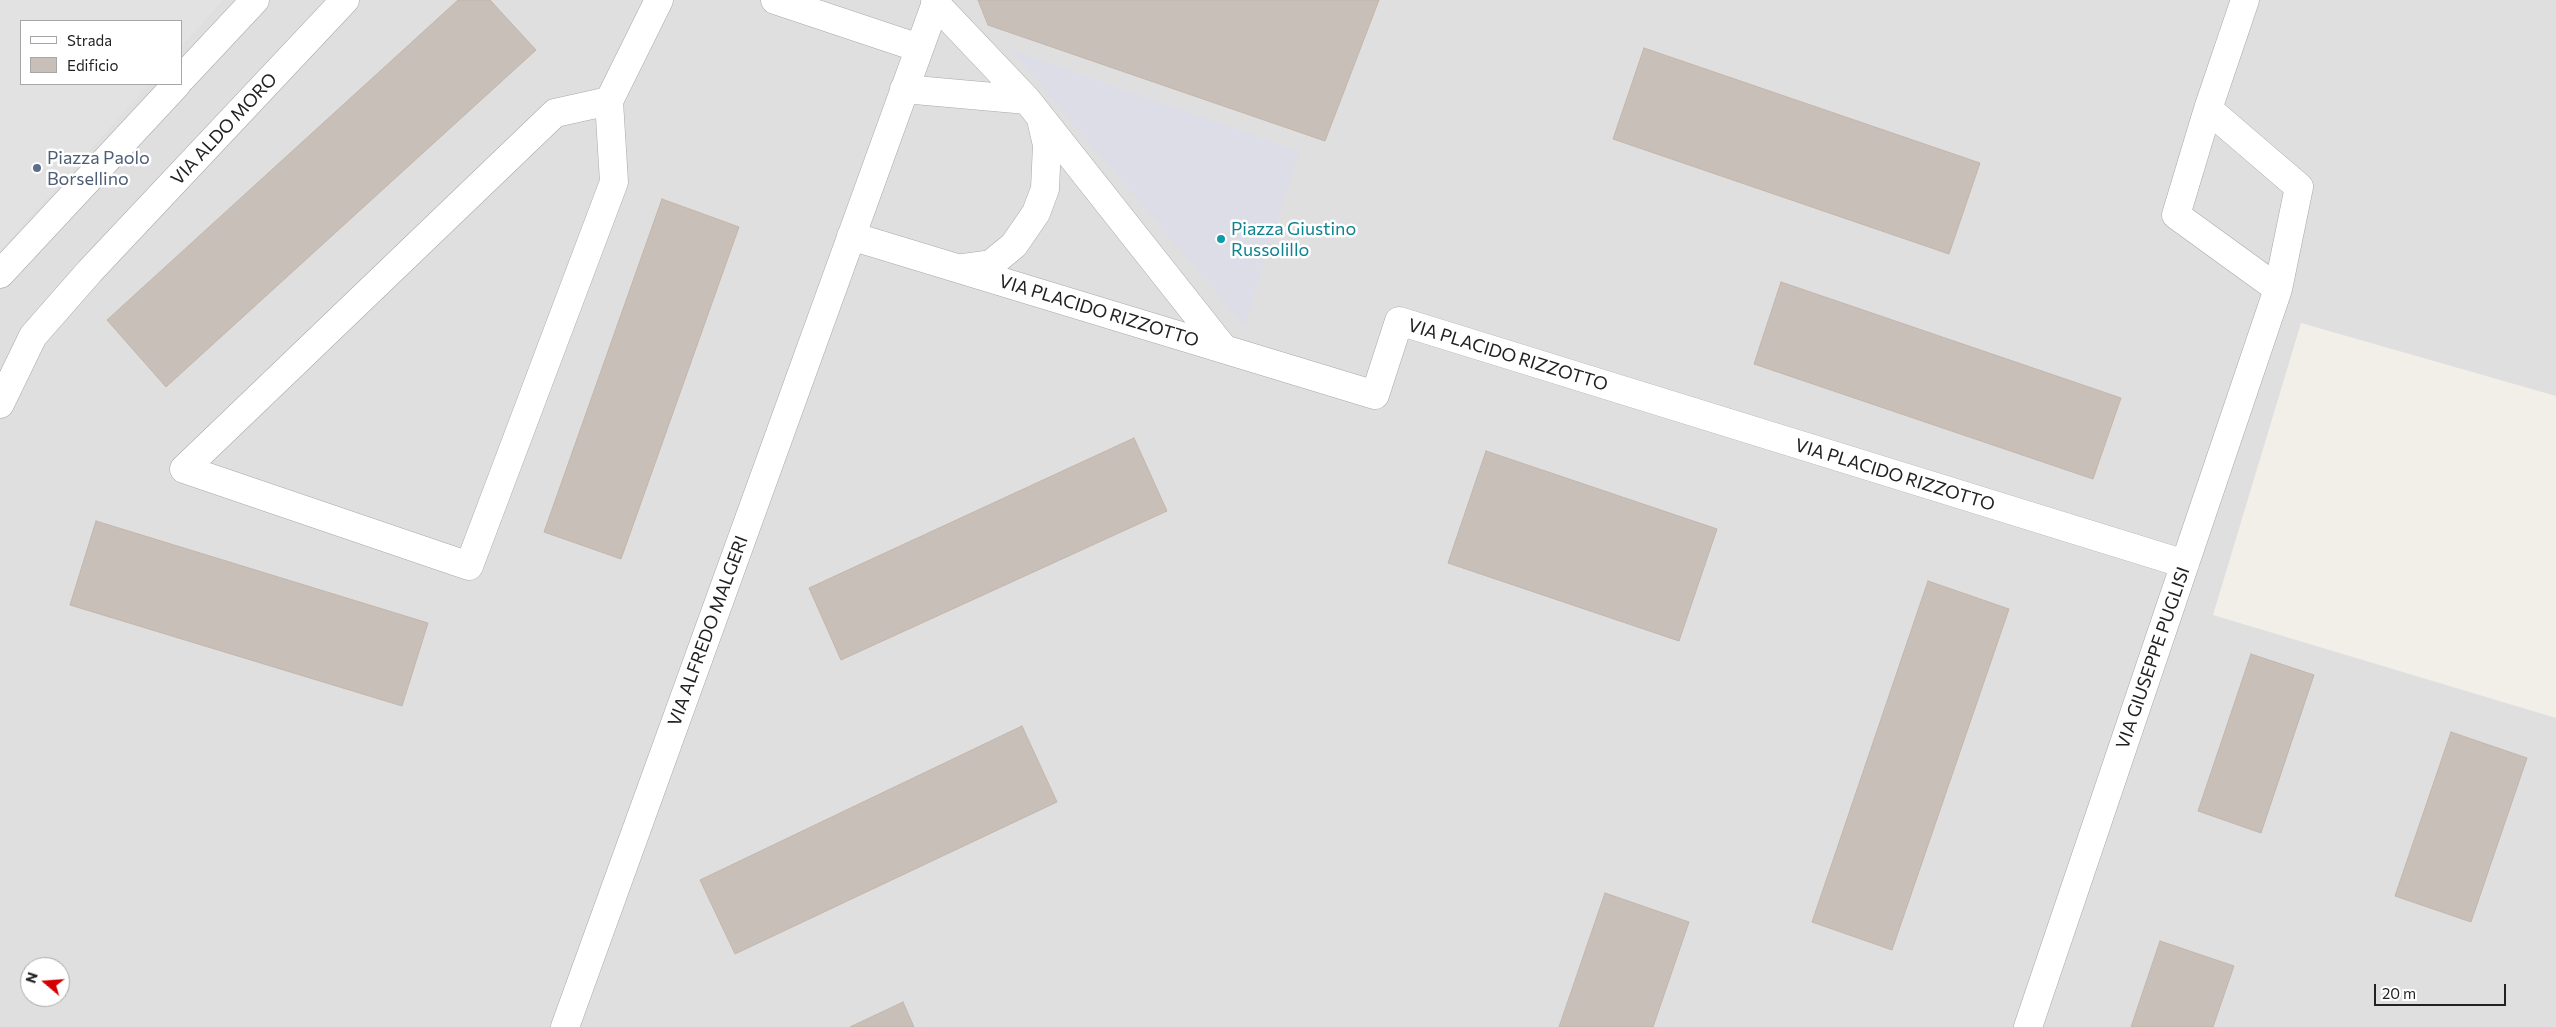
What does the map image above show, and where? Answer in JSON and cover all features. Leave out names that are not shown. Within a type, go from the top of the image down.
[{"type":"street","points":[[182,78],[255,0]]},
{"type":"street","name":"VIA ALDO MORO","points":[[0,404],[33,336],[90,271],[345,0]]},
{"type":"street","points":[[609,101],[556,113],[184,469],[469,566],[614,182],[609,101],[659,0]]},
{"type":"street","points":[[776,0],[919,48]]},
{"type":"street","points":[[2244,0],[2176,215],[2278,290]]},
{"type":"street","points":[[936,2],[1034,109],[1224,349]]},
{"type":"street","name":"VIA ALFREDO MALGERI","points":[[565,1027],[936,2]]},
{"type":"street","points":[[0,274],[176,85]]},
{"type":"street","points":[[904,89],[1034,109]]},
{"type":"street","points":[[960,269],[991,264],[1014,245],[1036,212],[1045,189],[1047,145],[1034,109]]},
{"type":"street","name":"VIA GIUSEPPE PUGLISI","points":[[2028,1027],[2278,290],[2299,187],[2208,109]]},
{"type":"street","name":"VIA PLACIDO RIZZOTTO","points":[[852,236],[1375,395],[1399,321],[2185,564]]},
{"type":"shaded area","points":[[0,0],[2556,0],[2556,396],[2301,323],[2213,615],[2556,718],[2556,1027],[0,1027]]},
{"type":"shaded area","name":"Piazza Paolo Borsellino","points":[[0,0],[223,0],[182,46],[182,20],[20,20],[20,85],[148,85],[0,251]]},
{"type":"shaded area","name":"Piazza Giustino Russolillo","points":[[1011,50],[1300,151],[1244,326]]},
{"type":"building","points":[[458,0],[490,0],[536,50],[166,387],[107,320]]},
{"type":"building","points":[[978,0],[1379,0],[1325,141],[988,25]]},
{"type":"building","points":[[1644,48],[1980,163],[1949,254],[1613,139]]},
{"type":"building","points":[[662,199],[739,227],[621,559],[544,532]]},
{"type":"building","points":[[1781,282],[2121,398],[2093,479],[1754,364]]},
{"type":"building","points":[[1134,438],[1167,511],[841,660],[809,588]]},
{"type":"building","points":[[1486,451],[1717,529],[1679,641],[1448,563]]},
{"type":"building","points":[[96,521],[428,623],[402,706],[70,605]]},
{"type":"building","points":[[1928,581],[2009,609],[1892,950],[1812,922]]},
{"type":"building","points":[[2251,654],[2314,675],[2261,833],[2198,811]]},
{"type":"building","points":[[1022,726],[1057,802],[735,954],[700,880]]},
{"type":"building","points":[[2451,732],[2527,758],[2471,922],[2395,896]]},
{"type":"building","points":[[1605,893],[1689,922],[1653,1027],[1559,1027]]},
{"type":"building","points":[[2160,941],[2234,966],[2213,1027],[2131,1027]]},
{"type":"building","points":[[903,1002],[914,1027],[850,1027]]},
{"type":"place","name":"Piazza Paolo Borsellino","points":[[37,168]]},
{"type":"place","name":"Piazza Giustino Russolillo","points":[[1221,239]]}]
